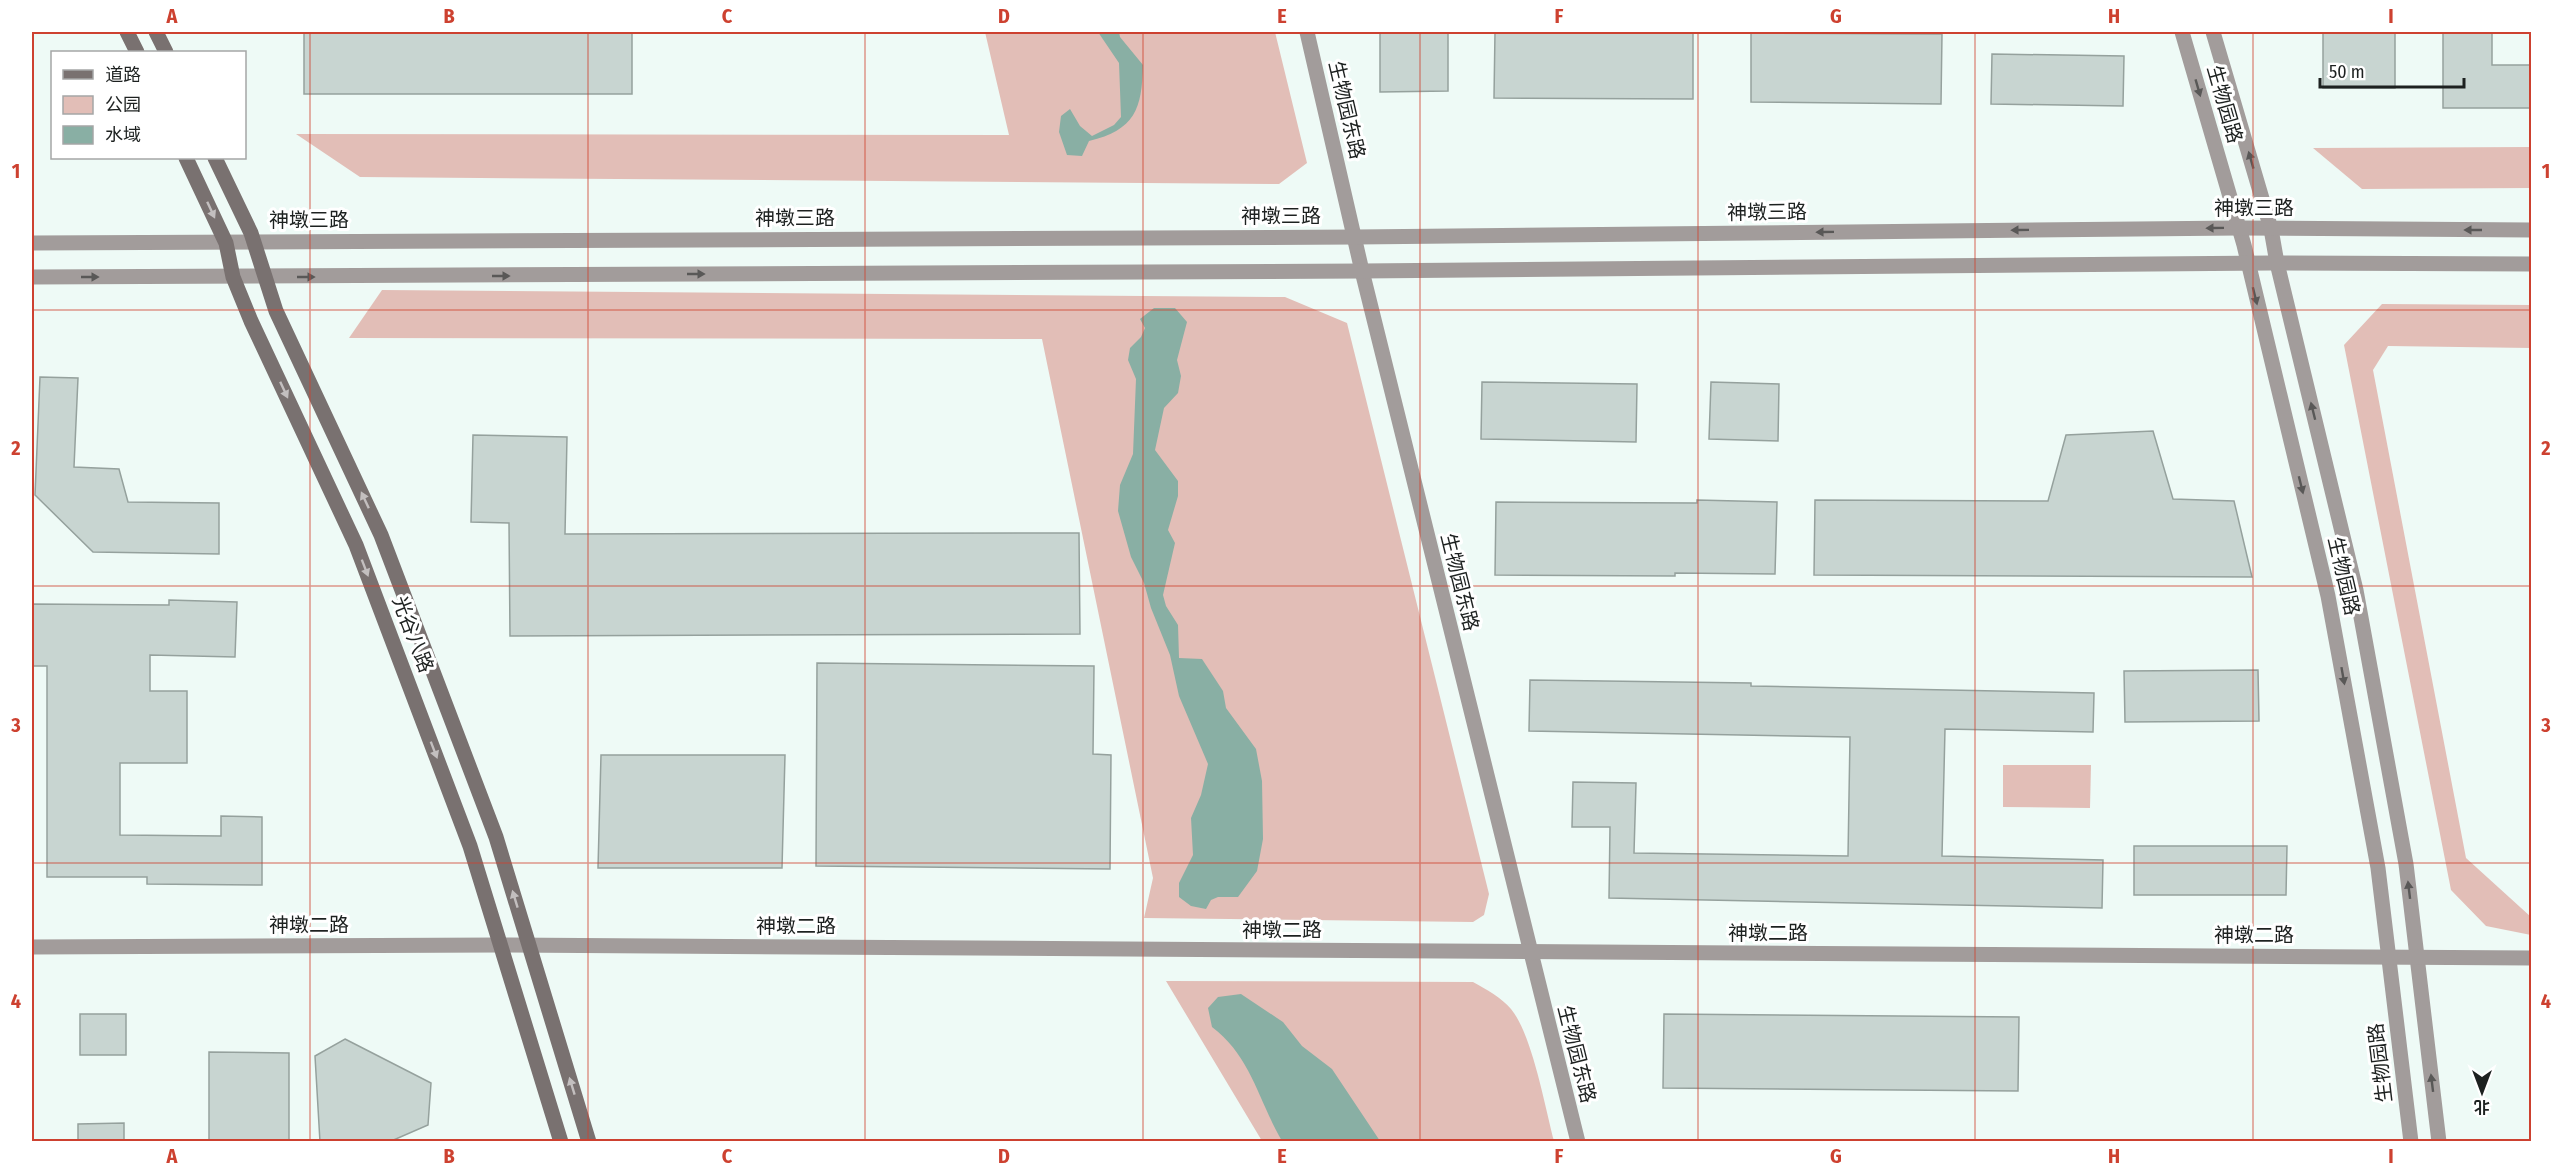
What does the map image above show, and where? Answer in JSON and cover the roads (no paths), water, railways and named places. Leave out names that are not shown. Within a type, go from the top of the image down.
[{"type":"main road","points":[[127,32],[136,51]]},
{"type":"main road","points":[[156,32],[166,51]]},
{"type":"main road","name":"光谷八路","points":[[186,159],[226,243],[233,277],[356,545],[470,846],[561,1142]]},
{"type":"main road","name":"光谷八路","points":[[215,159],[253,241],[276,311],[381,535],[496,837],[589,1142]]},
{"type":"street","name":"生物园东路","points":[[1307,32],[1362,271],[1578,1142]]},
{"type":"street","name":"生物园路","points":[[2182,32],[2239,228],[2328,596],[2378,868],[2411,1142]]},
{"type":"street","name":"生物园路","points":[[2213,32],[2271,229],[2277,263],[2356,590],[2406,864],[2439,1142]]},
{"type":"street","name":"神墩三路","points":[[32,243],[1356,237],[2239,228],[2532,230]]},
{"type":"street","points":[[32,277],[1362,271],[2247,263],[2532,264]]},
{"type":"street","name":"神墩二路","points":[[32,947],[529,945],[2532,958]]},
{"type":"water","points":[[1098,32],[1119,32],[1120,37],[1143,65],[1141,94],[1133,115],[1126,124],[1117,131],[1089,141],[1082,156],[1067,155],[1059,132],[1061,116],[1070,109],[1080,126],[1092,136],[1114,125],[1121,117],[1119,63]]},
{"type":"water","points":[[1154,308],[1175,308],[1187,322],[1177,360],[1181,376],[1178,393],[1164,408],[1155,450],[1178,481],[1178,496],[1168,530],[1175,543],[1163,595],[1166,606],[1178,625],[1179,658],[1202,659],[1223,691],[1226,708],[1256,749],[1262,781],[1263,839],[1257,871],[1238,897],[1218,897],[1211,900],[1206,909],[1191,906],[1179,897],[1179,883],[1193,855],[1191,818],[1201,795],[1208,764],[1179,696],[1170,655],[1151,608],[1144,583],[1131,557],[1118,511],[1120,485],[1133,454],[1136,379],[1128,360],[1130,348],[1141,337],[1145,328],[1140,319]]},
{"type":"water","points":[[1241,994],[1283,1022],[1302,1046],[1332,1069],[1380,1141],[1282,1141],[1245,1066],[1225,1039],[1212,1027],[1208,1008],[1218,997]]}]
